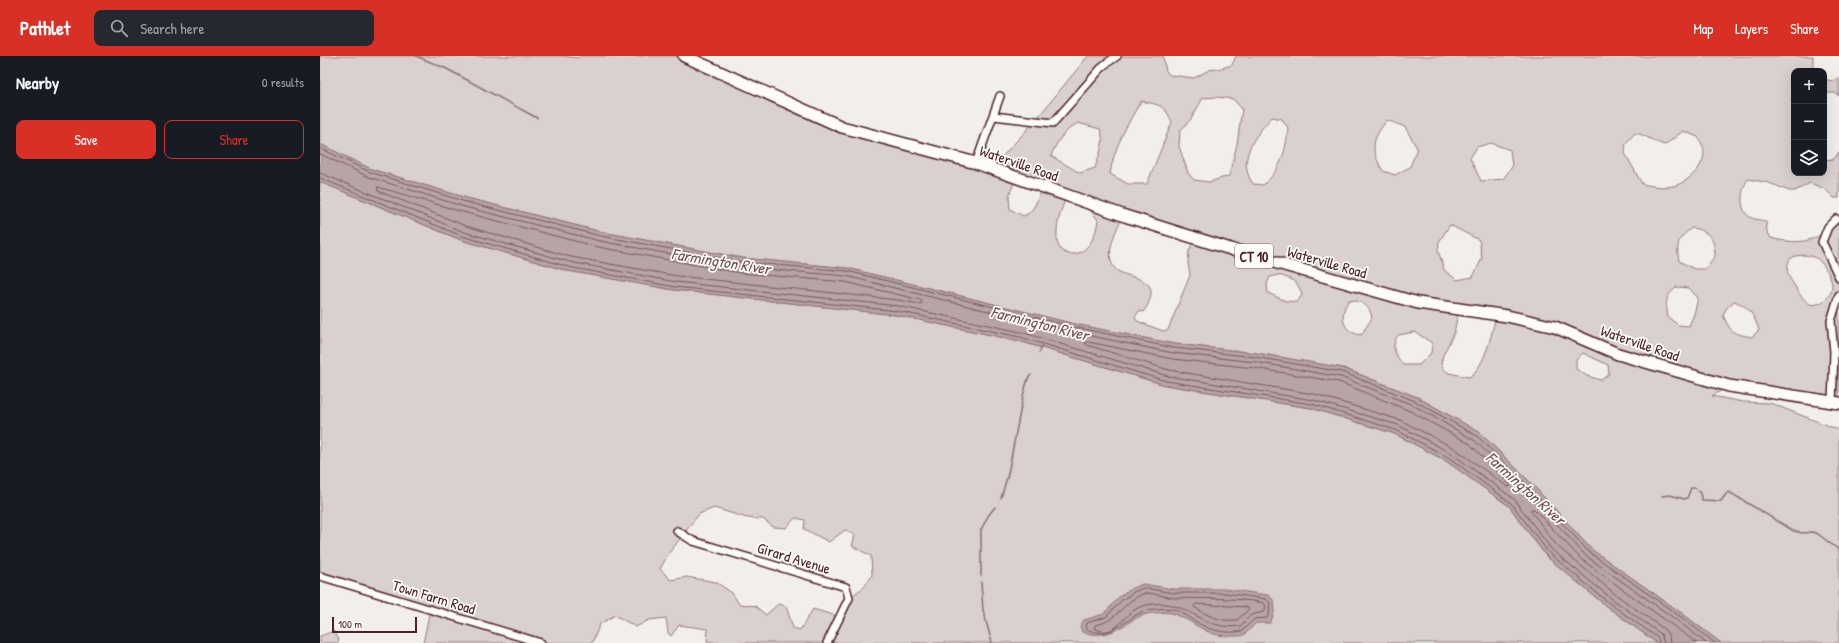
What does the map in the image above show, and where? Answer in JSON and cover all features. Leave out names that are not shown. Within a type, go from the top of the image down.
[{"type":"highway","name":"Waterville Road","points":[[684,56],[842,126],[976,163],[1125,216],[1256,257],[1418,303],[1507,316],[1555,327],[1618,354],[1729,386],[1836,402]]},
{"type":"street","points":[[994,116],[1053,123],[1104,66],[1117,56]]},
{"type":"street","points":[[976,163],[1000,96]]},
{"type":"street","points":[[1836,219],[1828,227],[1822,242],[1839,277]]},
{"type":"street","points":[[1836,402],[1831,321],[1839,295]]},
{"type":"street","name":"Girard Avenue","points":[[677,532],[693,541],[846,587],[849,598],[828,643]]},
{"type":"street","name":"Town Farm Road","points":[[320,576],[540,643]]},
{"type":"shaded area","points":[[320,56],[562,56],[578,58],[580,56],[684,56],[842,127],[991,169],[1034,122],[1088,56],[1163,56],[1166,71],[1170,75],[1194,78],[1209,70],[1232,65],[1236,56],[1813,56],[1814,68],[1791,68],[1791,176],[1827,176],[1827,160],[1834,159],[1839,152],[1839,198],[1834,198],[1825,189],[1810,183],[1795,191],[1789,191],[1769,183],[1748,179],[1742,194],[1742,205],[1746,214],[1750,217],[1766,222],[1767,231],[1771,238],[1780,240],[1797,242],[1813,239],[1834,224],[1839,225],[1839,403],[1729,386],[1712,396],[1743,402],[1770,403],[1839,430],[1839,643],[1721,643],[1683,614],[1591,549],[1531,483],[1479,432],[1417,397],[1343,368],[1256,353],[1175,344],[1079,325],[847,268],[742,258],[602,232],[467,198],[371,169],[320,144]],"holes":[[[1216,97],[1233,99],[1242,109],[1237,144],[1229,176],[1209,182],[1194,180],[1188,173],[1179,146],[1180,131],[1191,119],[1203,98]],[[1141,101],[1152,103],[1163,108],[1172,122],[1147,184],[1128,184],[1110,174],[1118,145]],[[1272,117],[1282,119],[1288,128],[1282,160],[1274,173],[1263,185],[1253,184],[1248,175],[1246,166],[1247,157],[1254,140]],[[1387,120],[1405,127],[1417,148],[1410,167],[1395,175],[1383,171],[1374,150],[1375,139]],[[1078,123],[1100,129],[1102,134],[1102,143],[1095,168],[1080,173],[1051,156],[1056,146],[1069,129]],[[1683,131],[1698,137],[1704,149],[1704,157],[1699,168],[1690,178],[1673,186],[1665,187],[1642,184],[1625,153],[1626,143],[1635,133],[1665,145]],[[1491,143],[1510,150],[1512,167],[1503,179],[1481,181],[1470,158],[1477,147]],[[1016,177],[1042,187],[1033,208],[1027,214],[1023,216],[1010,209],[1009,196]],[[1067,195],[1090,204],[1091,211],[1098,220],[1090,243],[1081,252],[1076,254],[1069,254],[1059,248],[1057,238],[1060,213]],[[1123,216],[1195,238],[1189,251],[1188,263],[1190,275],[1168,330],[1163,331],[1137,321],[1135,317],[1139,311],[1143,312],[1146,309],[1150,299],[1151,291],[1149,285],[1138,278],[1123,274],[1113,266],[1110,254],[1111,247],[1115,233]],[[1450,225],[1479,240],[1482,258],[1473,277],[1457,280],[1444,270],[1438,250],[1439,242]],[[1692,228],[1698,229],[1707,234],[1712,240],[1715,256],[1705,269],[1694,269],[1679,261],[1678,245],[1684,235]],[[1805,255],[1813,257],[1821,262],[1831,280],[1832,288],[1830,295],[1821,303],[1814,305],[1808,303],[1802,297],[1788,275],[1787,268],[1789,260],[1795,256]],[[1278,275],[1294,281],[1299,287],[1302,295],[1297,302],[1286,301],[1268,293],[1267,284],[1270,277]],[[1677,287],[1689,288],[1698,298],[1689,326],[1678,325],[1668,317],[1667,300],[1670,294]],[[1349,300],[1358,301],[1365,304],[1372,318],[1361,335],[1349,330],[1344,322],[1343,316]],[[1734,301],[1739,303],[1750,312],[1759,330],[1752,337],[1741,335],[1731,329],[1723,315],[1726,309]],[[1459,309],[1496,315],[1484,358],[1475,372],[1469,377],[1449,373],[1443,369],[1441,363],[1443,355],[1454,333]],[[1415,332],[1432,343],[1431,353],[1419,365],[1403,365],[1394,351],[1394,344],[1398,335]],[[1583,353],[1608,365],[1609,374],[1601,380],[1587,376],[1576,369],[1576,360]]]},
{"type":"shaded area","points":[[1839,78],[1839,96],[1835,93],[1827,93],[1827,80],[1832,81]]},
{"type":"shaded area","points":[[320,182],[461,240],[568,271],[674,290],[896,315],[1019,341],[1165,385],[1311,408],[1395,434],[1446,461],[1509,506],[1546,556],[1606,606],[1657,643],[716,643],[707,641],[708,629],[679,625],[671,636],[668,633],[666,618],[649,620],[636,627],[615,615],[600,624],[592,643],[423,643],[430,610],[320,576]],"holes":[[[714,508],[747,518],[763,519],[773,527],[786,528],[795,518],[805,520],[804,529],[829,542],[845,530],[855,535],[852,546],[871,556],[872,575],[864,587],[849,598],[840,617],[813,609],[800,630],[793,628],[786,606],[778,604],[766,615],[755,606],[739,604],[732,593],[716,582],[686,577],[671,580],[660,569],[669,553],[699,514]]]},
{"type":"shaded area","points":[[334,631],[339,640],[338,643],[320,643],[320,636]]},
{"type":"water","name":"Farmington River","points":[[320,144],[371,169],[467,198],[602,232],[742,258],[847,268],[1079,325],[1175,344],[1256,353],[1343,368],[1417,397],[1479,432],[1531,483],[1591,549],[1683,614],[1721,643],[1657,643],[1606,606],[1546,556],[1509,506],[1446,461],[1395,434],[1311,408],[1165,385],[1019,341],[896,315],[674,290],[568,271],[461,240],[320,182]]},
{"type":"water","points":[[1143,584],[1173,589],[1225,589],[1268,595],[1273,600],[1275,608],[1270,623],[1256,623],[1245,634],[1240,636],[1217,635],[1204,630],[1177,615],[1164,612],[1146,614],[1114,631],[1105,634],[1082,632],[1080,626],[1084,620],[1104,614],[1119,597],[1132,588]]},
{"type":"waterway","points":[[416,56],[447,69],[537,118]]},
{"type":"waterway","points":[[1039,353],[1042,346]]},
{"type":"waterway","points":[[1001,498],[1008,474],[1023,396],[1028,378],[1031,375]]},
{"type":"waterway","points":[[1662,496],[1670,495],[1684,499],[1687,498],[1691,488],[1695,488],[1699,491],[1702,500],[1721,501],[1729,492],[1794,531],[1802,533],[1812,532],[1818,534],[1839,550]]},
{"type":"waterway","points":[[981,576],[981,530],[988,516],[995,507]]},
{"type":"waterway","points":[[981,582],[983,610],[992,643]]}]
